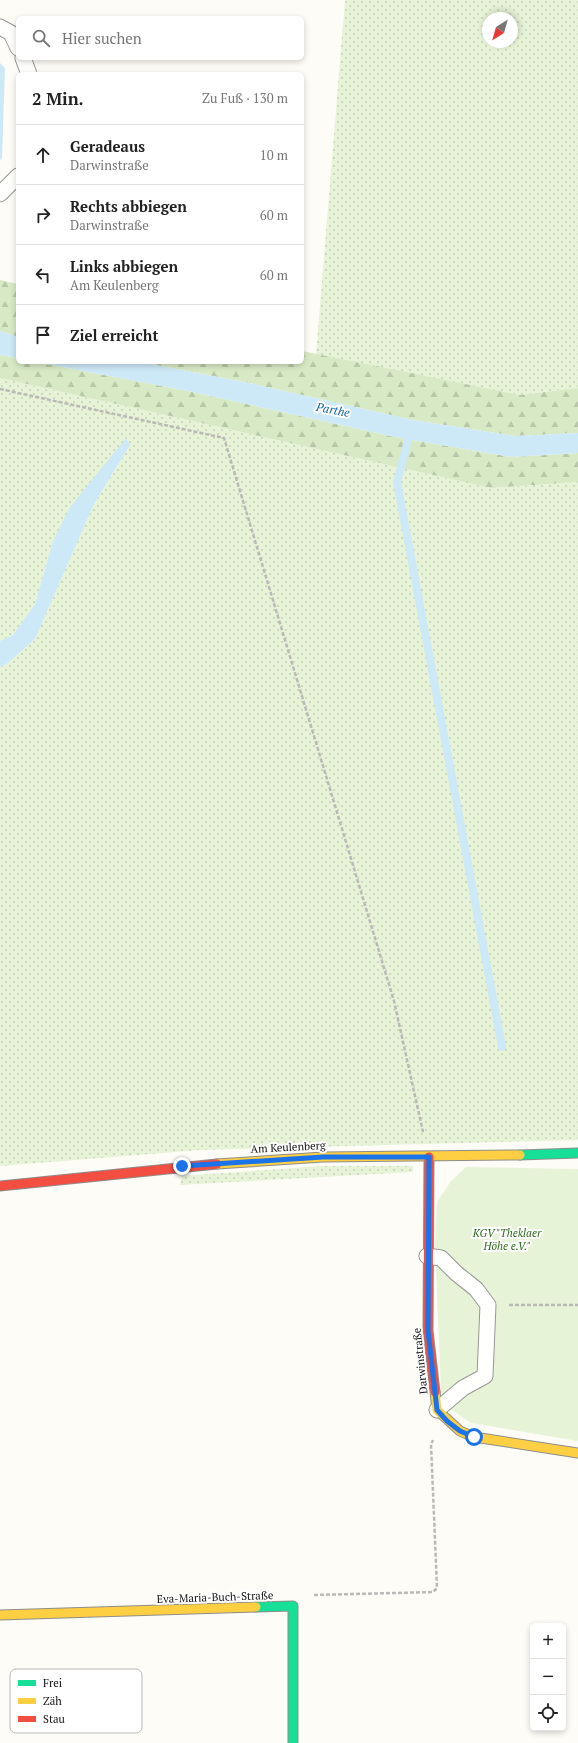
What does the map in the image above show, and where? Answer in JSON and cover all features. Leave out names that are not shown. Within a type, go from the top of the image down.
[{"type":"street","name":"Am Keulenberg","points":[[0,1186],[198,1165],[323,1157],[429,1157],[578,1154]]},
{"type":"street","name":"Darwinstraße","points":[[429,1157],[430,1191],[427,1256],[428,1331],[437,1410]]},
{"type":"street","points":[[437,1410],[447,1421],[460,1431],[474,1437],[578,1453]]},
{"type":"street","points":[[293,1606],[293,1743]]},
{"type":"street","name":"Eva-Maria-Buch-Straße","points":[[0,1615],[293,1606]]},
{"type":"lane","points":[[0,27],[11,33],[16,44]]},
{"type":"lane","points":[[23,60],[28,72]]},
{"type":"lane","points":[[0,194],[16,178]]},
{"type":"lane","points":[[427,1256],[441,1258],[456,1273],[476,1289],[488,1305],[485,1376],[463,1388],[437,1410]]},
{"type":"path","points":[[0,388],[224,438],[394,1001],[429,1157]]},
{"type":"path","points":[[488,1305],[578,1305]]},
{"type":"path","points":[[293,1606],[302,1597],[315,1595],[433,1592],[437,1588],[431,1444],[440,1428],[447,1421]]},
{"type":"green space","points":[[345,0],[578,0],[578,388],[520,395],[316,355]]},
{"type":"green space","points":[[0,280],[16,284],[16,336],[0,331]]},
{"type":"green space","points":[[304,351],[520,395],[578,388],[578,433],[515,436],[413,420],[249,383],[150,364],[304,364]]},
{"type":"green space","points":[[0,355],[16,358],[16,364],[46,364],[188,391],[395,437],[512,457],[578,453],[578,482],[491,488],[0,378]]},
{"type":"green space","points":[[0,378],[491,488],[578,482],[578,1140],[200,1150],[0,1166],[0,667],[8,663],[35,639],[94,504],[130,445],[53,541],[35,604],[13,635],[0,641]]},
{"type":"green space","points":[[322,1166],[413,1166],[413,1172],[180,1185],[182,1176]]},
{"type":"green space","name":"KGV \"Theklaer Höhe e.V.\"","points":[[466,1167],[578,1169],[578,1441],[471,1423],[452,1410],[441,1392],[435,1245],[437,1202],[451,1181]]},
{"type":"water","points":[[0,63],[5,68],[2,158],[0,160]]},
{"type":"water","points":[[0,331],[16,336],[16,358],[0,355]]},
{"type":"water","name":"Parthe","points":[[46,364],[150,364],[249,383],[413,420],[515,436],[578,433],[578,453],[512,457],[395,437],[188,391]]},
{"type":"water","points":[[126,438],[130,445],[94,504],[35,639],[8,663],[0,667],[0,641],[13,635],[35,604],[53,541],[70,507]]},
{"type":"waterway","points":[[411,429],[397,482],[502,1047]]},
{"type":"traffic: fast","points":[[520,1155],[578,1153]]},
{"type":"traffic: fast","points":[[256,1607],[293,1606],[293,1743]]},
{"type":"traffic: slow","points":[[217,1164],[323,1157],[520,1155]]},
{"type":"traffic: slow","points":[[435,1392],[437,1410],[460,1431],[474,1437],[578,1453]]},
{"type":"traffic: slow","points":[[0,1615],[256,1607]]},
{"type":"traffic: jam","points":[[429,1157],[428,1331],[435,1392]]},
{"type":"traffic: jam","points":[[0,1186],[217,1164]]},
{"type":"route","points":[[182,1166],[323,1157],[429,1157],[430,1191],[427,1256],[428,1331],[437,1410],[447,1421],[460,1431],[474,1437]]}]
